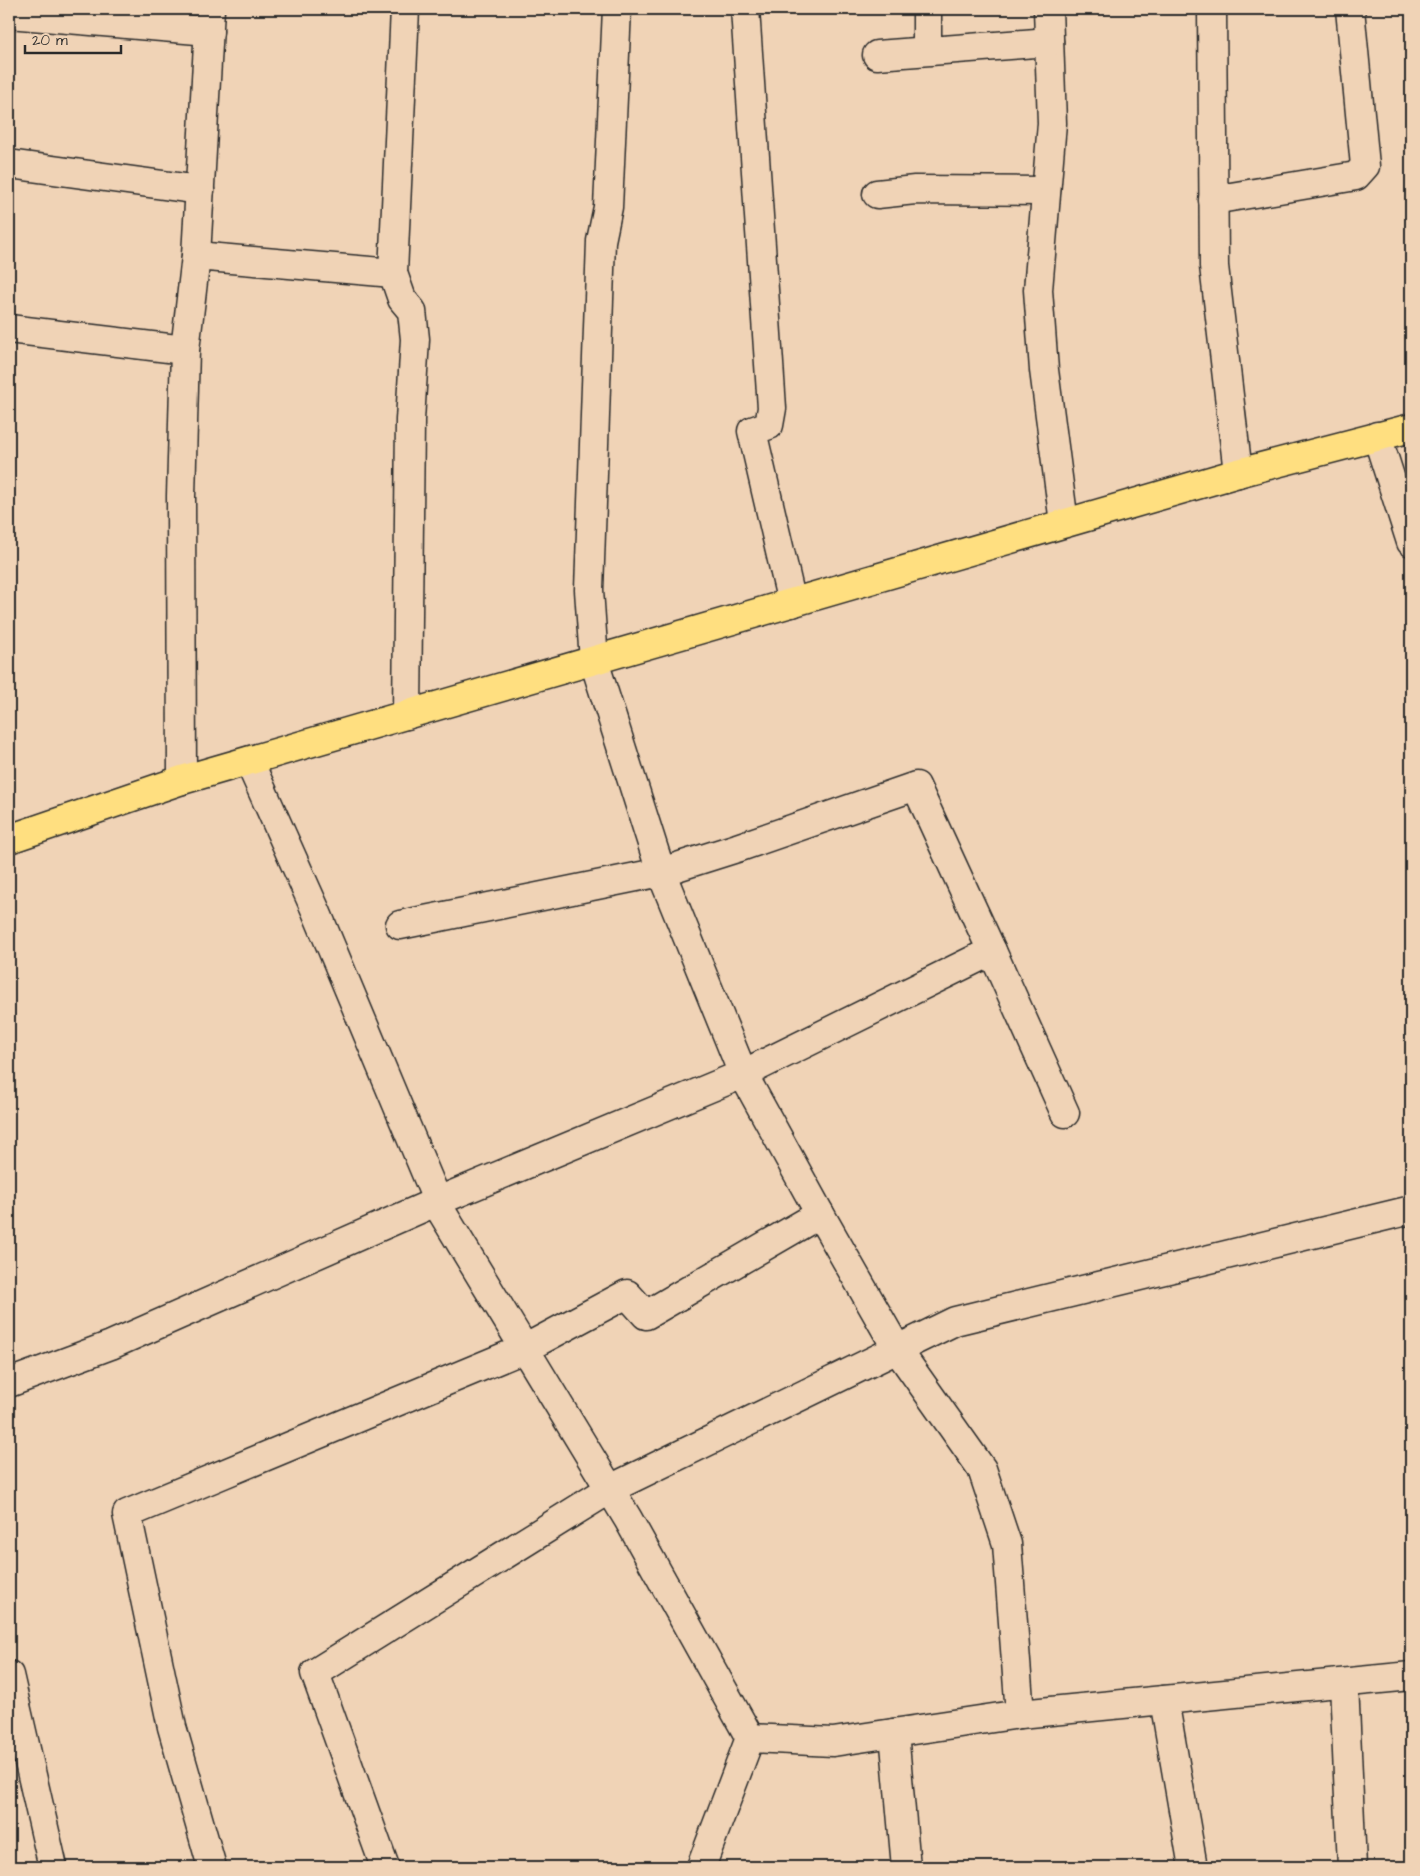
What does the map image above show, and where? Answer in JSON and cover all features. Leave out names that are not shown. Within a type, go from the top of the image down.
[{"type":"main road","points":[[9,839],[182,780],[1238,473],[1411,428]]},
{"type":"street","points":[[405,9],[393,273],[402,299],[412,311],[415,339],[410,420],[407,715]]},
{"type":"street","points":[[617,9],[608,207],[600,240],[589,590],[594,661],[661,872],[744,1074],[897,1350],[982,1468],[1008,1544],[1020,1714]]},
{"type":"street","points":[[745,9],[772,408],[769,425],[752,431],[792,603]]},
{"type":"street","points":[[927,9],[928,50]]},
{"type":"street","points":[[1048,9],[1052,123],[1038,290],[1044,370],[1064,523]]},
{"type":"street","points":[[1212,9],[1214,266],[1238,473]]},
{"type":"street","points":[[1213,200],[1356,176],[1365,166],[1350,9]]},
{"type":"street","points":[[9,14],[210,20],[196,256],[185,350],[181,496],[182,780]]},
{"type":"street","points":[[877,55],[1049,42]]},
{"type":"street","points":[[9,164],[200,190]]},
{"type":"street","points":[[877,194],[915,190],[1046,191]]},
{"type":"street","points":[[196,256],[393,273]]},
{"type":"street","points":[[9,329],[185,350]]},
{"type":"street","points":[[1377,436],[1411,542]]},
{"type":"street","points":[[249,761],[320,920],[443,1214],[610,1489],[750,1738]]},
{"type":"street","points":[[400,925],[661,872],[737,848],[916,786],[1065,1113]]},
{"type":"street","points":[[9,1383],[111,1345],[438,1201],[744,1074],[992,951]]},
{"type":"street","points":[[385,1867],[316,1673],[610,1489],[955,1321],[1411,1210]]},
{"type":"street","points":[[212,1867],[172,1727],[127,1514],[526,1348],[627,1294],[646,1315],[820,1214]]},
{"type":"street","points":[[9,1675],[53,1867]]},
{"type":"street","points":[[750,1738],[833,1742],[1020,1714],[1411,1676]]},
{"type":"street","points":[[1344,1683],[1352,1867]]},
{"type":"street","points":[[1164,1700],[1193,1867]]},
{"type":"street","points":[[894,1733],[906,1867]]},
{"type":"street","points":[[701,1867],[750,1738]]}]
